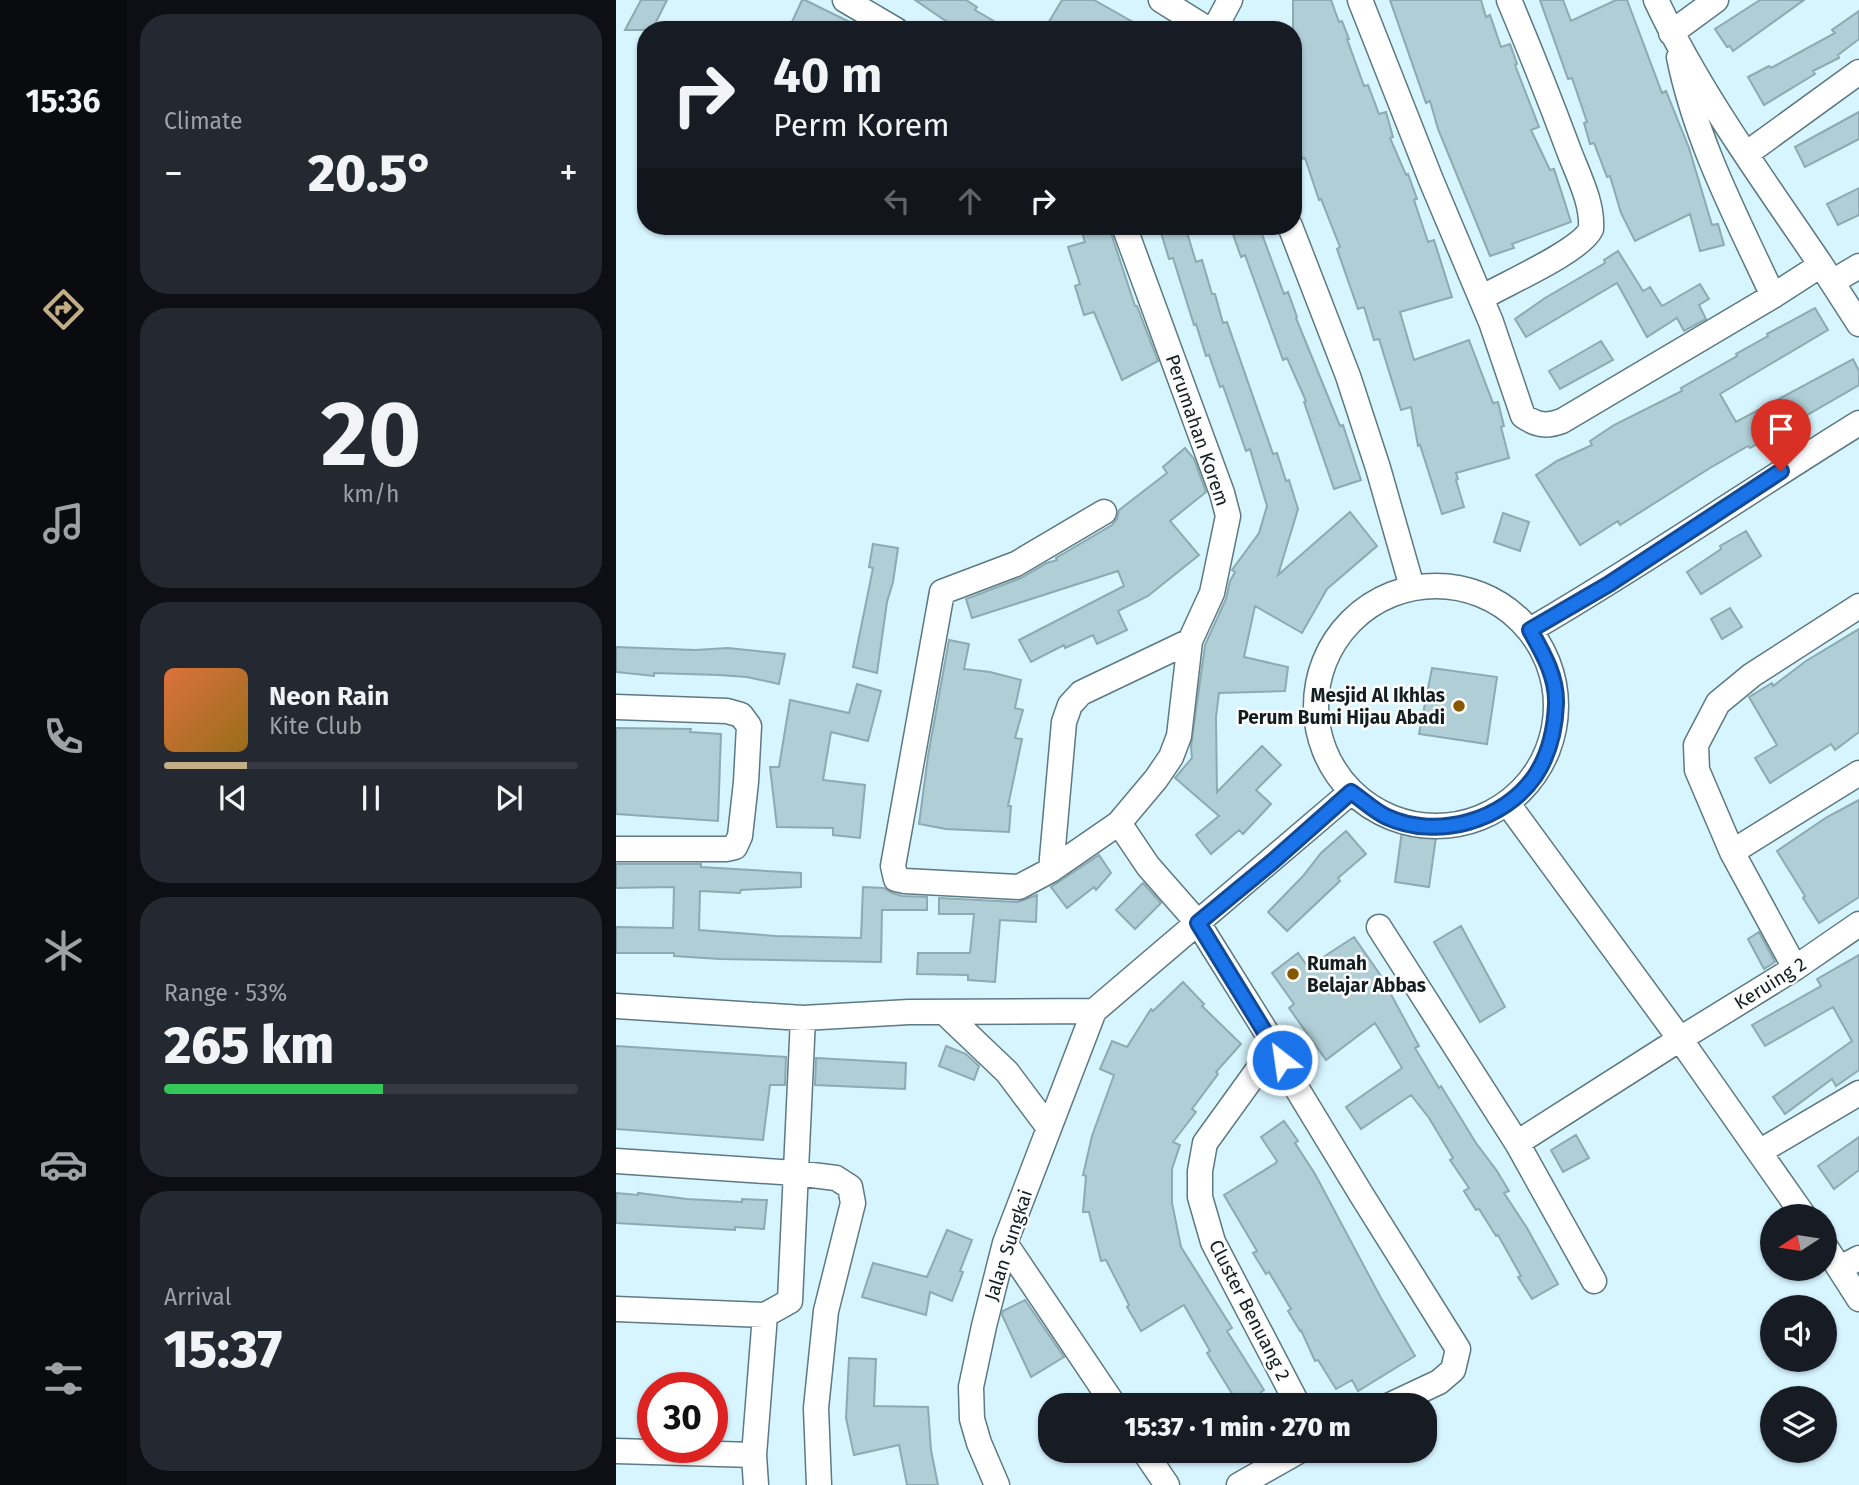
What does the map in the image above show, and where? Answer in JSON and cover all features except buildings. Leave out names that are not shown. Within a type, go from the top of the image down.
[{"type":"street","points":[[845,0],[881,21]]},
{"type":"street","points":[[1217,21],[1230,0]]},
{"type":"street","points":[[1360,0],[1481,298],[1524,416],[1536,424],[1551,425],[1654,368],[1773,296],[1826,274],[1859,267]]},
{"type":"street","points":[[1481,298],[1582,241],[1591,229],[1590,209],[1579,177],[1509,0]]},
{"type":"street","points":[[1656,0],[1674,37],[1746,154],[1859,324]]},
{"type":"street","points":[[1674,37],[1716,0]]},
{"type":"street","points":[[1168,13],[1188,21]]},
{"type":"street","points":[[1674,37],[1687,94],[1702,140],[1773,296]]},
{"type":"street","points":[[1746,154],[1859,72]]},
{"type":"street","name":"Perumahan Korem","points":[[1104,512],[1016,564],[942,592],[893,866],[896,879],[1019,887],[1051,870],[1119,823],[1156,779],[1171,757],[1179,736],[1190,641],[1212,593],[1228,516],[1222,493],[1127,235]]},
{"type":"street","points":[[1293,235],[1348,376],[1412,587]]},
{"type":"street","points":[[1530,630],[1609,584],[1859,423]]},
{"type":"street","points":[[1455,586],[1496,601],[1530,630],[1549,663],[1557,702],[1552,741],[1535,776],[1508,804],[1470,823],[1428,827],[1387,817],[1351,792],[1326,757],[1316,715],[1320,672],[1340,633],[1372,603],[1412,587],[1455,586]]},
{"type":"street","points":[[1796,968],[1731,852],[1697,770],[1696,745],[1718,703],[1752,675],[1859,606]]},
{"type":"street","points":[[1051,870],[1064,722],[1070,705],[1081,693],[1190,641]]},
{"type":"street","points":[[616,707],[727,711],[741,715],[748,726],[746,782],[740,836],[735,846],[726,849],[616,849]]},
{"type":"street","points":[[1731,852],[1859,773]]},
{"type":"street","points":[[616,1006],[803,1018],[944,1012],[1094,1011],[1351,792]]},
{"type":"street","points":[[1508,804],[1680,1039],[1796,1204]]},
{"type":"street","points":[[1119,823],[1148,866],[1198,923],[1458,1349],[1452,1370],[1438,1382],[1415,1393]]},
{"type":"street","name":"Keruing 2","points":[[1517,1143],[1796,968],[1859,924]]},
{"type":"street","points":[[1380,927],[1517,1143],[1594,1281]]},
{"type":"street","name":"Jalan Sungkai","points":[[997,1485],[972,1419],[971,1387],[1005,1243],[1094,1011]]},
{"type":"street","points":[[944,1012],[1007,1072],[1049,1128]]},
{"type":"street","points":[[616,1309],[765,1315],[790,1301],[803,1018]]},
{"type":"street","name":"Cluster Benuang 2","points":[[1275,1046],[1205,1143],[1200,1171],[1200,1197],[1213,1242],[1292,1393]]},
{"type":"street","points":[[1759,1152],[1859,1093]]},
{"type":"street","points":[[616,1161],[796,1173],[836,1178],[850,1187],[853,1203],[826,1311],[816,1408],[818,1485]]},
{"type":"street","points":[[1005,1243],[1106,1393]]},
{"type":"street","points":[[1850,1263],[1859,1299]]},
{"type":"street","points":[[756,1485],[754,1455],[765,1315]]},
{"type":"street","points":[[616,1451],[754,1455]]},
{"type":"street","points":[[1152,1463],[1167,1485]]},
{"type":"street","points":[[1239,1485],[1277,1463]]},
{"type":"place","name":"Mesjid Al Ikhlas Perum Bumi Hijau Abadi","points":[[1459,706]]},
{"type":"place","name":"Rumah Belajar Abbas","points":[[1293,974]]},
{"type":"route","points":[[1282,1060],[1198,923],[1351,792],[1387,817],[1428,827],[1470,823],[1508,804],[1535,776],[1552,741],[1557,702],[1549,663],[1530,630],[1609,584],[1781,471]]}]
